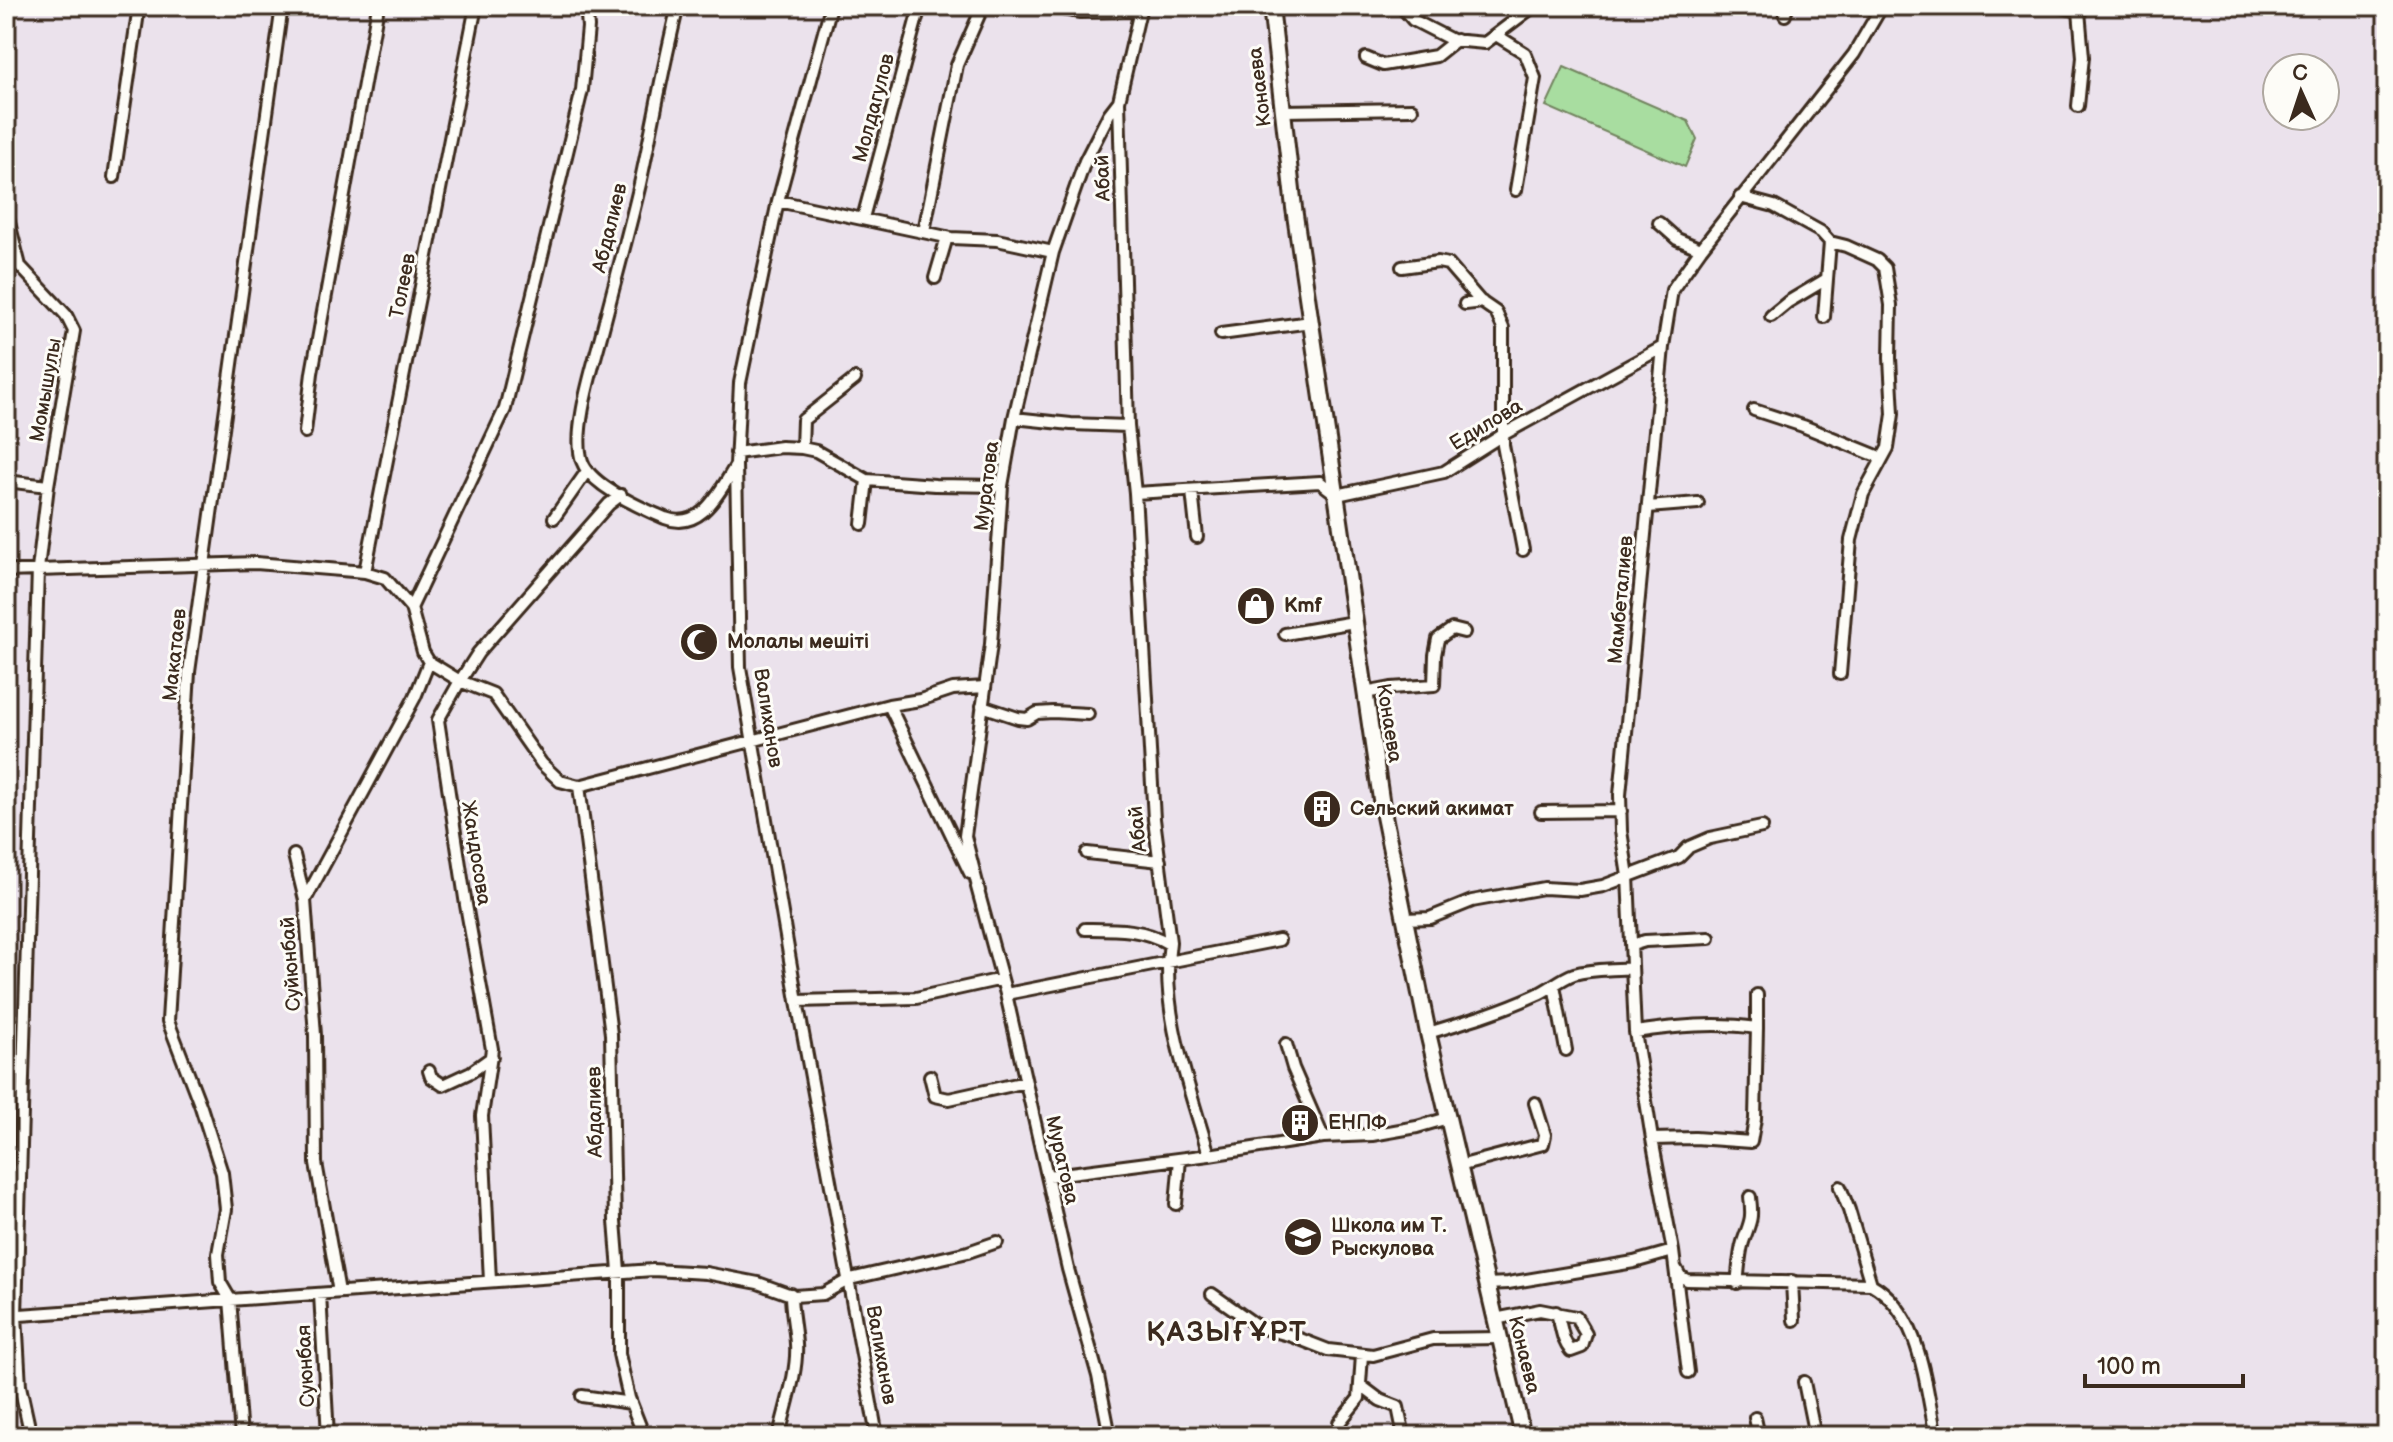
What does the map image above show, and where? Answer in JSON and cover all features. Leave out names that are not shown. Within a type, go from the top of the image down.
[{"type":"main road","name":"Конаева","points":[[1271,6],[1294,208],[1382,806],[1428,1033],[1523,1436]]},
{"type":"street","points":[[114,177],[139,6]]},
{"type":"street","name":"Макатаев","points":[[241,1436],[230,1299],[220,1282],[218,1254],[226,1209],[222,1173],[168,1021],[189,672],[282,6]]},
{"type":"street","points":[[305,432],[315,357],[378,6]]},
{"type":"street","name":"Толеев","points":[[365,572],[476,6]]},
{"type":"street","points":[[411,608],[505,409],[582,90],[588,27],[586,6]]},
{"type":"street","name":"Абдалиев","points":[[587,471],[581,459],[579,440],[587,388],[639,185],[678,6]]},
{"type":"street","name":"Валиханов","points":[[831,6],[778,201],[740,383],[736,453],[740,667],[797,1001],[877,1436]]},
{"type":"street","name":"Молдагулов","points":[[863,218],[920,6]]},
{"type":"street","points":[[924,231],[957,65],[983,6]]},
{"type":"street","points":[[1045,6],[1080,12],[1140,8],[1119,101]]},
{"type":"street","points":[[1401,6],[1413,20],[1456,40],[1485,43],[1534,6]]},
{"type":"street","name":"Мамбеталиев","points":[[1688,1372],[1673,1251],[1635,1032],[1628,876],[1620,795],[1663,347],[1672,290],[1740,197],[1854,54],[1882,6]]},
{"type":"street","points":[[2057,6],[2082,8],[2083,57],[2078,106]]},
{"type":"street","points":[[1496,35],[1525,53],[1535,78],[1516,190]]},
{"type":"street","points":[[1366,58],[1383,65],[1436,56],[1456,40]]},
{"type":"street","name":"Муратова","points":[[1110,1436],[1098,1376],[1068,1269],[1006,994],[965,836],[991,644],[1002,486],[1014,418],[1053,252],[1085,161],[1119,101]]},
{"type":"street","name":"Абай","points":[[1119,101],[1128,426],[1135,493],[1154,819],[1169,944],[1167,962],[1174,1033],[1209,1155]]},
{"type":"street","points":[[1283,111],[1412,109]]},
{"type":"street","points":[[1740,197],[1774,206],[1821,232],[1830,242],[1877,260],[1885,268],[1891,305],[1893,414],[1888,448],[1863,494],[1851,540],[1840,674]]},
{"type":"street","points":[[778,201],[947,237],[997,240],[1053,252]]},
{"type":"street","name":"Момышулы","points":[[6,211],[20,266],[66,315],[74,331],[48,486],[38,569],[12,1225],[11,1315],[20,1386],[31,1436]]},
{"type":"street","points":[[1659,223],[1677,239],[1701,249]]},
{"type":"street","points":[[935,278],[947,237]]},
{"type":"street","points":[[1824,317],[1830,242]]},
{"type":"street","points":[[1402,267],[1438,262],[1448,264],[1482,302],[1496,312],[1503,328],[1503,445],[1523,550]]},
{"type":"street","points":[[1771,316],[1825,280]]},
{"type":"street","points":[[1465,304],[1482,302]]},
{"type":"street","points":[[1221,334],[1311,322]]},
{"type":"street","name":"Едилова","points":[[1337,495],[1444,472],[1504,434],[1663,347]]},
{"type":"street","points":[[802,448],[803,420],[855,379]]},
{"type":"street","points":[[1754,410],[1882,458]]},
{"type":"street","points":[[1014,418],[1128,426]]},
{"type":"street","points":[[736,453],[781,447],[802,448],[816,451],[867,480],[1002,486]]},
{"type":"street","points":[[554,518],[587,471],[607,488],[672,521],[692,519],[707,509],[736,465]]},
{"type":"street","points":[[862,524],[867,480]]},
{"type":"street","points":[[6,481],[48,486]]},
{"type":"street","points":[[1135,493],[1320,482],[1337,495]]},
{"type":"street","points":[[1192,491],[1197,537]]},
{"type":"street","name":"Жандосова","points":[[490,1281],[482,1116],[492,1049],[438,720],[478,653],[609,504],[621,495]]},
{"type":"street","points":[[1648,507],[1698,503]]},
{"type":"street","points":[[6,571],[256,563],[365,572],[385,578],[411,608],[423,652],[429,662],[460,681],[493,694],[542,764],[560,781],[579,786],[953,689],[985,687]]},
{"type":"street","points":[[1285,634],[1354,622]]},
{"type":"street","points":[[1365,693],[1434,685],[1438,639],[1452,629],[1464,632]]},
{"type":"street","name":"Суйюнбай","points":[[339,1292],[316,1163],[315,1035],[305,900],[415,697],[429,662]]},
{"type":"street","name":"Муратова","points":[[889,705],[979,891]]},
{"type":"street","points":[[982,706],[1027,719],[1037,713],[1088,714]]},
{"type":"street","name":"Абдалиев","points":[[579,786],[611,1034],[619,1354],[631,1403],[644,1436]]},
{"type":"street","points":[[1541,812],[1621,811]]},
{"type":"street","points":[[1405,919],[1430,918],[1472,901],[1544,888],[1580,890],[1603,886],[1679,857],[1689,847],[1710,838],[1762,827]]},
{"type":"street","points":[[1087,853],[1160,861]]},
{"type":"street","points":[[294,855],[305,900]]},
{"type":"street","points":[[1085,929],[1124,929],[1157,936],[1169,944]]},
{"type":"street","points":[[1632,945],[1645,941],[1709,938]]},
{"type":"street","points":[[1006,994],[1279,940]]},
{"type":"street","points":[[1428,1033],[1496,1012],[1554,985],[1561,978],[1579,972],[1631,968]]},
{"type":"street","points":[[797,1001],[916,998],[1002,979]]},
{"type":"street","points":[[1554,985],[1566,1050]]},
{"type":"street","points":[[1652,1139],[1751,1142],[1755,1119],[1757,995]]},
{"type":"street","points":[[1635,1032],[1691,1025],[1732,1024],[1757,1028]]},
{"type":"street","points":[[1286,1044],[1323,1137]]},
{"type":"street","points":[[429,1071],[431,1077],[443,1085],[471,1072],[492,1057]]},
{"type":"street","points":[[930,1076],[935,1096],[949,1099],[1026,1082]]},
{"type":"street","points":[[1459,1166],[1543,1144],[1545,1135],[1535,1103]]},
{"type":"street","points":[[1047,1176],[1323,1137],[1372,1135],[1448,1118]]},
{"type":"street","points":[[1176,1204],[1180,1159]]},
{"type":"street","points":[[1840,1187],[1871,1284]]},
{"type":"street","points":[[1737,1283],[1743,1243],[1752,1215],[1750,1197]]},
{"type":"street","points":[[11,1315],[653,1270],[706,1273],[758,1283],[791,1294],[823,1294],[850,1279],[968,1252],[997,1242]]},
{"type":"street","points":[[1486,1284],[1634,1262],[1673,1251]]},
{"type":"street","points":[[1674,1265],[1680,1276],[1687,1280],[1871,1284],[1881,1290],[1902,1311],[1913,1333],[1936,1436]]},
{"type":"street","points":[[1792,1281],[1794,1320]]},
{"type":"street","name":"Суюнбая","points":[[320,1294],[328,1436]]},
{"type":"street","points":[[779,1436],[797,1345],[791,1318],[791,1294]]},
{"type":"street","points":[[1212,1294],[1259,1327],[1328,1350],[1373,1355],[1433,1339],[1499,1338]]},
{"type":"street","points":[[1495,1319],[1540,1310],[1556,1312]]},
{"type":"street","points":[[1339,1423],[1359,1398],[1362,1355]]},
{"type":"street","points":[[1804,1382],[1815,1436]]},
{"type":"street","points":[[1360,1385],[1380,1400],[1398,1407],[1404,1436]]},
{"type":"street","points":[[582,1396],[631,1403]]},
{"type":"street","points":[[1755,1418],[1759,1436]]},
{"type":"green space","points":[[1564,67],[1688,121],[1697,139],[1685,167],[1546,106]]},
{"type":"place","name":"Kmf","points":[[1256,606]]},
{"type":"place","name":"Молалы мешіті","points":[[699,642]]},
{"type":"place","name":"Сельский акимат","points":[[1322,809]]},
{"type":"place","name":"ЕНПФ","points":[[1300,1123]]},
{"type":"place","name":"Школа им Т. Рыскулова","points":[[1303,1237]]},
{"type":"district","name":"ҚАЗЫҒҰРТ","points":[[1227,1332]]}]
